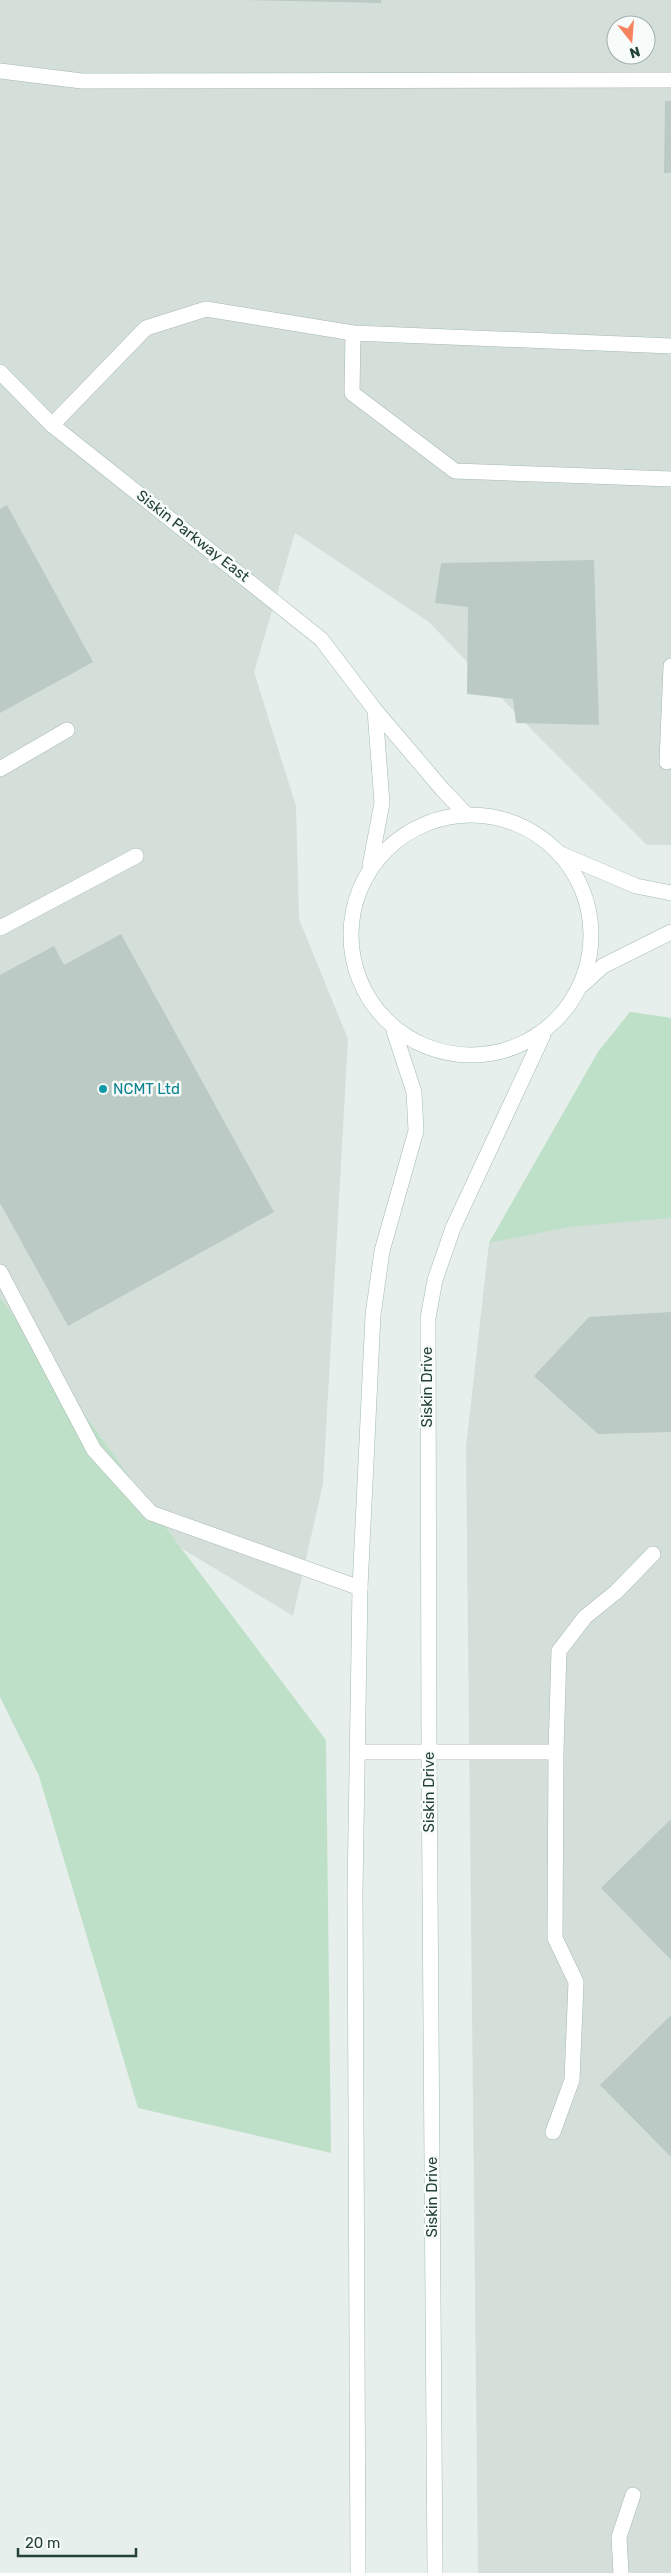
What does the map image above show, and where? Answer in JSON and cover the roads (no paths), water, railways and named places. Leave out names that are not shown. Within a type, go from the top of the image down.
[{"type":"street","points":[[0,71],[82,81],[671,80]]},
{"type":"street","points":[[52,425],[146,328],[206,309],[353,334],[671,346]]},
{"type":"street","points":[[353,334],[352,393],[455,470],[671,479]]},
{"type":"street","name":"Siskin Parkway East","points":[[0,372],[52,425],[321,639],[376,710],[442,789],[464,812]]},
{"type":"street","points":[[667,762],[671,666]]},
{"type":"street","points":[[370,868],[382,803],[376,710]]},
{"type":"street","points":[[0,769],[67,730]]},
{"type":"street","points":[[671,893],[636,886],[561,854],[534,832],[499,817],[464,812],[435,819],[409,831],[388,848],[370,868],[361,884],[356,902],[352,924],[351,952],[357,978],[371,1004],[394,1030],[424,1046],[461,1056],[503,1052],[543,1035],[563,1013],[582,985],[604,966],[671,932]]},
{"type":"street","points":[[561,854],[580,884],[590,920],[590,951],[582,985]]},
{"type":"street","points":[[0,928],[136,856]]},
{"type":"street","points":[[358,2573],[355,1910],[360,1588],[373,1315],[382,1251],[416,1131],[414,1092],[394,1030]]},
{"type":"street","name":"Siskin Drive","points":[[435,2573],[428,1318],[434,1280],[453,1228],[543,1035]]},
{"type":"street","points":[[0,1272],[94,1450],[151,1512],[360,1588]]},
{"type":"street","points":[[553,2132],[572,2080],[576,1982],[555,1938],[556,1752],[559,1650],[585,1617],[616,1592],[653,1554]]},
{"type":"street","points":[[357,1752],[556,1752]]},
{"type":"street","points":[[621,2573],[619,2537],[633,2495]]},
{"type":"place","name":"NCMT Ltd","points":[[103,1089]]}]
